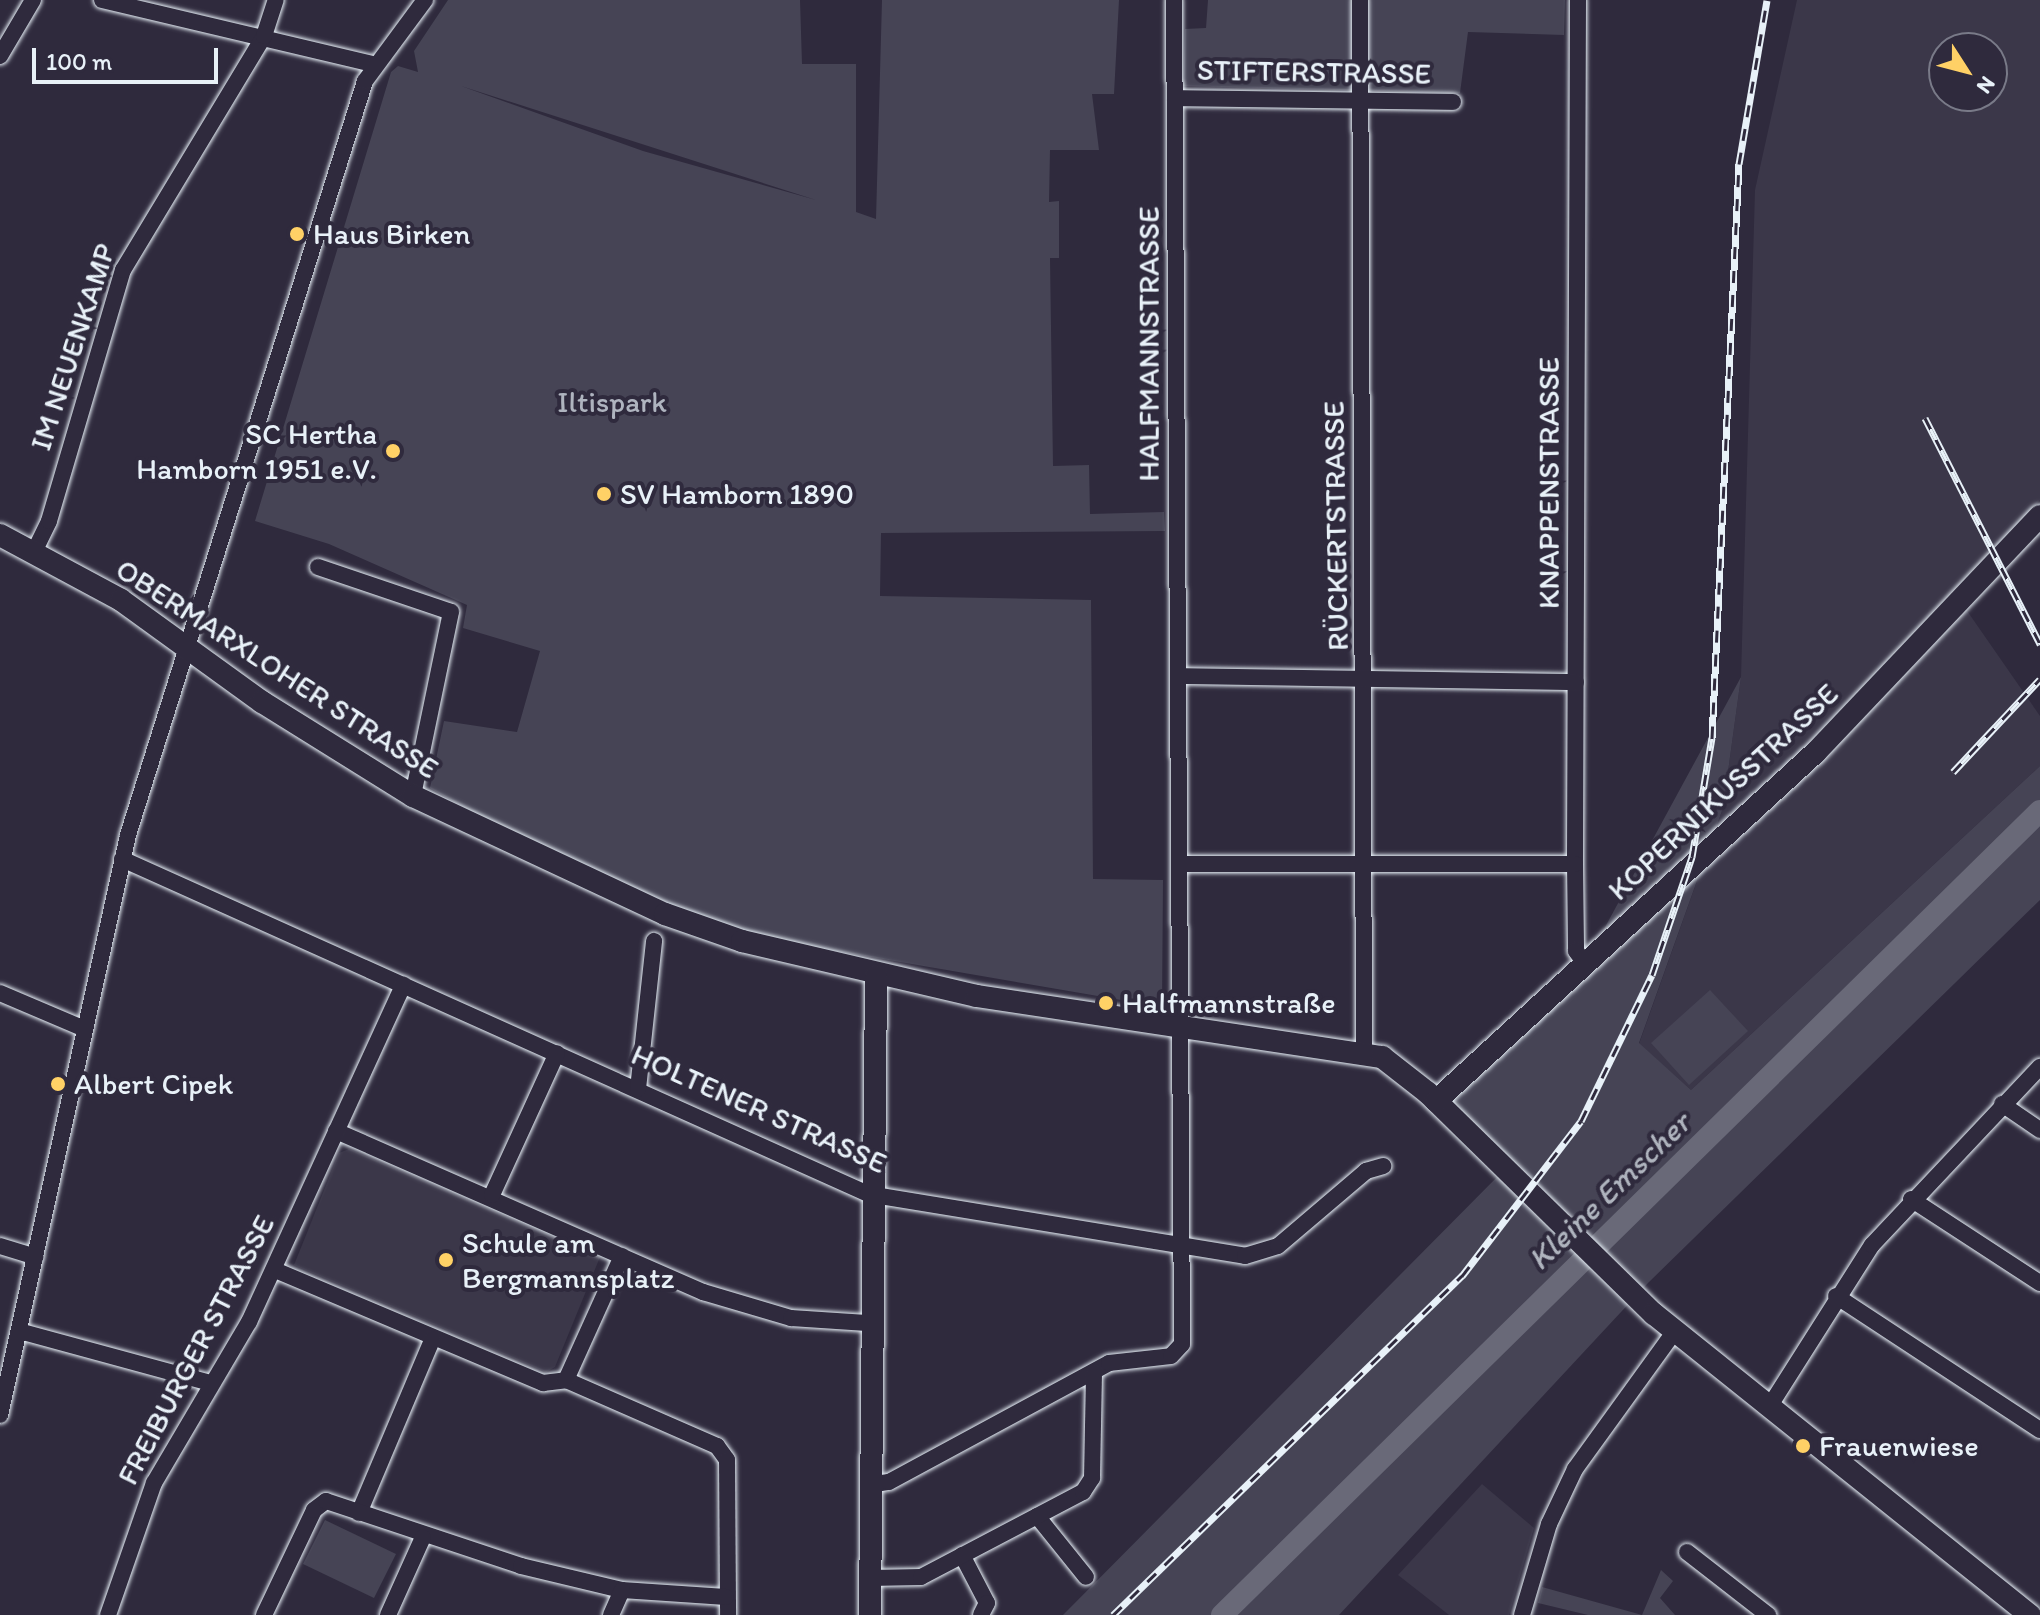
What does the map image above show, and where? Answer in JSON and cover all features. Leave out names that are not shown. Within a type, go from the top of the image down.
[{"type":"street","points":[[0,56],[33,0]]},
{"type":"street","points":[[102,0],[372,64]]},
{"type":"street","name":"IM NEUENKAMP","points":[[34,552],[123,270],[264,36],[276,0]]},
{"type":"street","points":[[0,1415],[122,859],[372,64],[425,0]]},
{"type":"street","name":"HALFMANNSTRASSE","points":[[869,1485],[889,1482],[1109,1363],[1179,1352],[1186,1247],[1179,1024],[1174,0]]},
{"type":"street","name":"RÜCKERTSTRASSE","points":[[1360,0],[1369,861],[1364,1051]]},
{"type":"street","name":"KNAPPENSTRASSE","points":[[1578,0],[1575,864],[1576,951],[1585,964]]},
{"type":"street","name":"STIFTERSTRASSE","points":[[1175,98],[1453,102]]},
{"type":"street","name":"KOPERNIKUSSTRASSE","points":[[1436,1101],[1816,752],[2040,516]]},
{"type":"street","name":"OBERMARXLOHER STRASSE","points":[[0,535],[34,552],[187,647],[413,796],[659,912],[876,976],[1364,1051],[1401,1068],[1436,1101]]},
{"type":"street","points":[[318,567],[451,612],[413,796]]},
{"type":"street","points":[[1179,676],[1366,676],[1576,682]]},
{"type":"street","name":"HOLTENER STRASSE","points":[[122,859],[868,1194],[1245,1256],[1269,1251],[1366,1171],[1383,1166]]},
{"type":"street","points":[[1179,864],[1369,861],[1575,864]]},
{"type":"street","points":[[638,1089],[654,941]]},
{"type":"street","points":[[870,1615],[868,1194],[876,976]]},
{"type":"street","name":"FREIBURGER STRASSE","points":[[108,1615],[154,1483],[275,1270],[403,985]]},
{"type":"street","points":[[0,993],[85,1029]]},
{"type":"street","points":[[492,1195],[557,1053]]},
{"type":"street","points":[[1771,1404],[1836,1296],[1911,1199],[2040,1067]]},
{"type":"street","points":[[1436,1101],[1605,1271],[1675,1331],[1771,1404],[2030,1615]]},
{"type":"street","points":[[2002,1104],[2040,1130]]},
{"type":"street","points":[[336,1131],[492,1195],[622,1256],[746,1307],[825,1323],[867,1323]]},
{"type":"street","points":[[1911,1199],[2040,1283]]},
{"type":"street","points":[[0,1246],[35,1257]]},
{"type":"street","points":[[566,1380],[622,1256]]},
{"type":"street","points":[[275,1270],[543,1383],[566,1380],[723,1452],[728,1615]]},
{"type":"street","points":[[1836,1296],[2040,1430]]},
{"type":"street","points":[[19,1331],[210,1383]]},
{"type":"street","points":[[1522,1615],[1549,1524],[1575,1469],[1675,1331]]},
{"type":"street","points":[[359,1513],[433,1338]]},
{"type":"street","points":[[870,1578],[921,1577],[1089,1487],[1094,1372]]},
{"type":"street","points":[[264,1615],[319,1503],[359,1513],[423,1537],[622,1590],[726,1597]]},
{"type":"street","points":[[1037,1516],[1086,1577]]},
{"type":"street","points":[[388,1615],[423,1537]]},
{"type":"street","points":[[1687,1552],[1768,1615]]},
{"type":"street","points":[[962,1555],[987,1603],[981,1615]]},
{"type":"street","points":[[611,1615],[622,1590]]},
{"type":"shaded area","points":[[1797,0],[2040,0],[2040,500],[1954,592],[2040,716],[2040,766],[1691,1090],[1639,1044],[1723,808],[1741,677],[1755,190]]},
{"type":"shaded area","name":"Schule am Bergmannsplatz","points":[[349,1149],[600,1257],[555,1367],[546,1372],[294,1265],[339,1153]]},
{"type":"shaded area","points":[[1482,1484],[1534,1528],[1509,1615],[1449,1615],[1398,1575]]},
{"type":"green space","name":"Iltispark","points":[[448,0],[800,0],[802,64],[856,64],[856,212],[876,219],[882,0],[1119,0],[1114,94],[1092,94],[1099,150],[1050,150],[1049,202],[1059,201],[1059,258],[1050,258],[1053,466],[1089,465],[1090,514],[1164,512],[1165,531],[881,533],[880,596],[1091,600],[1093,879],[1163,880],[1162,1007],[778,941],[673,908],[536,848],[430,788],[444,721],[517,732],[540,651],[463,628],[467,605],[329,544],[255,521],[391,72],[398,66],[418,72],[414,51]],"holes":[[[461,86],[816,200],[643,151]]]},
{"type":"green space","points":[[1208,0],[1565,0],[1564,35],[1468,32],[1460,93],[1183,86],[1185,29],[1206,28]]},
{"type":"green space","points":[[1741,677],[1723,808],[1639,1043],[1691,1090],[2040,766],[2040,900],[1648,1283],[1339,1615],[1063,1615],[1504,1170],[1436,1101],[1585,964]]},
{"type":"green space","points":[[1710,990],[1748,1031],[1689,1085],[1651,1043]]},
{"type":"green space","points":[[325,1520],[396,1554],[374,1598],[303,1564]]},
{"type":"green space","points":[[1661,1570],[1673,1581],[1660,1598],[1675,1615],[1642,1615]]},
{"type":"green space","points":[[1542,1587],[1642,1615],[1588,1615],[1538,1603]]},
{"type":"waterway","name":"Kleine Emscher","points":[[1222,1615],[2040,811]]},
{"type":"railway","points":[[1113,1615],[1462,1276],[1581,1121],[1652,975],[1692,857],[1712,738],[1739,164],[1767,0]]},
{"type":"railway","points":[[1925,418],[2040,644]]},
{"type":"railway","points":[[1953,772],[2040,679]]},
{"type":"place","name":"Haus Birken","points":[[297,234]]},
{"type":"place","name":"SC Hertha Hamborn 1951 e.V.","points":[[393,451]]},
{"type":"place","name":"SV Hamborn 1890","points":[[604,494]]},
{"type":"place","name":"Halfmannstraße","points":[[1106,1003]]},
{"type":"place","name":"Albert Cipek","points":[[58,1084]]},
{"type":"place","name":"Schule am Bergmannsplatz","points":[[446,1260]]},
{"type":"place","name":"Frauenwiese","points":[[1803,1446]]}]
